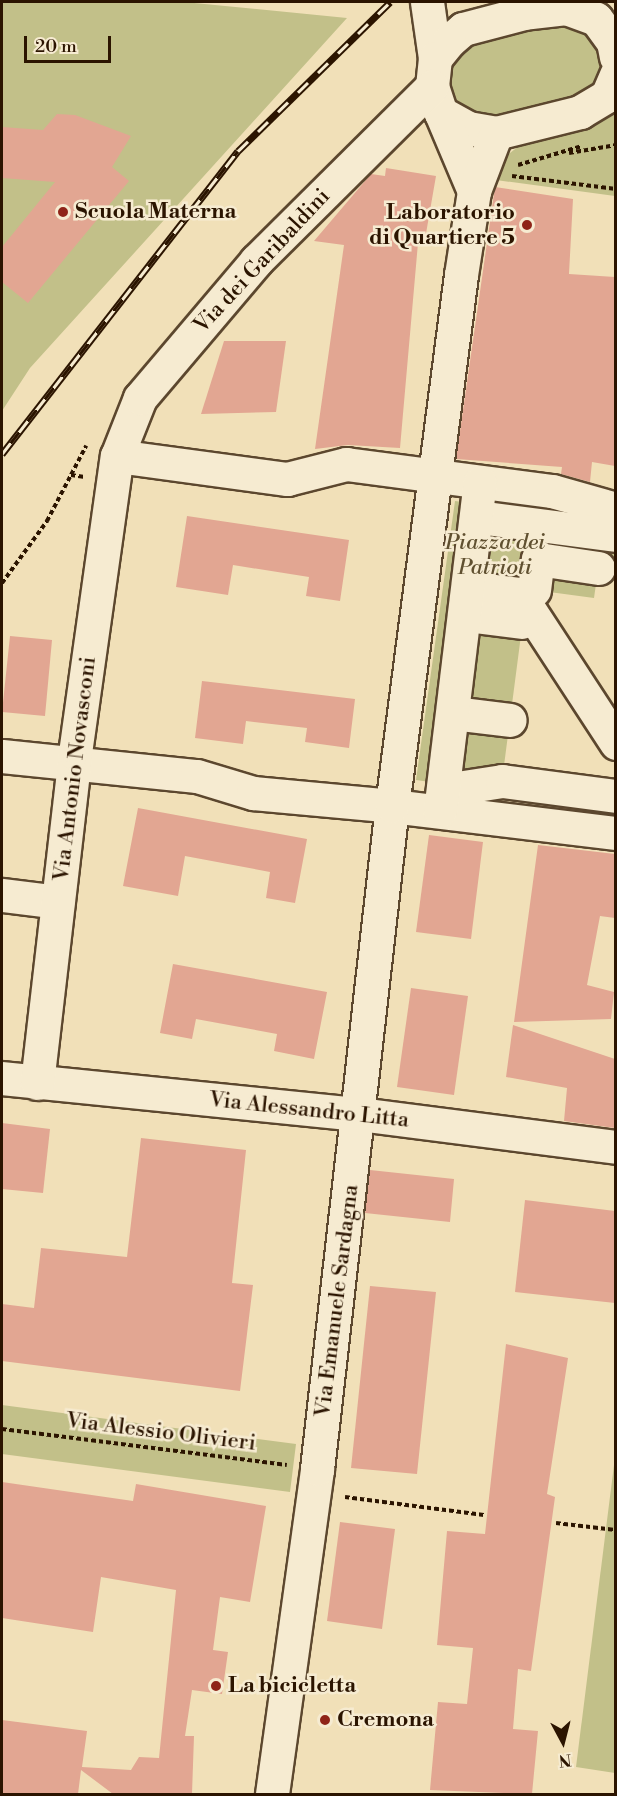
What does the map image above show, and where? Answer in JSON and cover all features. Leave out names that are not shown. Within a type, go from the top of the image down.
[{"type":"street","points":[[427,2],[436,86],[478,179]]},
{"type":"street","name":"Via dei Garibaldini","points":[[117,456],[140,398],[256,261],[436,86],[463,29],[524,12],[615,3]]},
{"type":"street","points":[[566,8],[602,25],[613,42],[615,57]]},
{"type":"street","points":[[436,86],[468,128],[496,133],[569,116],[613,87]]},
{"type":"street","points":[[392,806],[435,476],[478,179],[496,133]]},
{"type":"street","points":[[117,456],[287,479],[346,464],[552,490],[615,509]]},
{"type":"street","name":"Via Antonio Novasconi","points":[[37,1083],[75,765],[117,456]]},
{"type":"street","points":[[442,800],[478,517],[480,482]]},
{"type":"street","points":[[478,517],[615,535]]},
{"type":"street","points":[[426,549],[473,556]]},
{"type":"street","points":[[534,590],[538,560],[598,568]]},
{"type":"street","points":[[467,602],[519,594],[615,743]]},
{"type":"street","points":[[467,602],[522,622]]},
{"type":"street","points":[[453,713],[510,720]]},
{"type":"street","points":[[2,756],[197,776],[253,793],[392,806],[442,800],[502,781],[615,796]]},
{"type":"street","points":[[442,800],[615,833]]},
{"type":"street","name":"Via Emanuele Sardagna","points":[[272,1794],[316,1481],[392,806]]},
{"type":"street","points":[[2,895],[58,902]]},
{"type":"street","name":"Via Alessandro Litta","points":[[2,1078],[359,1114],[615,1147]]},
{"type":"path","points":[[560,155],[615,145]]},
{"type":"path","points":[[478,179],[498,174],[615,189]]},
{"type":"path","name":"Via Alessio Olivieri","points":[[2,1429],[316,1481],[484,1515]]},
{"type":"path","points":[[556,1523],[615,1530]]},
{"type":"green space","points":[[2,2],[184,2],[347,18],[30,368],[2,411]]},
{"type":"green space","points":[[565,22],[587,31],[600,47],[602,70],[595,88],[574,99],[496,119],[473,114],[453,103],[447,84],[449,64],[471,42],[527,26]]},
{"type":"green space","points":[[615,107],[615,196],[496,180],[506,156],[519,146]]},
{"type":"green space","name":"Piazza dei Patrioti","points":[[455,501],[615,523],[615,565],[599,563],[594,598],[527,589],[502,781],[615,808],[416,780]]},
{"type":"green space","points":[[2,1405],[296,1444],[290,1492],[2,1454]]},
{"type":"green space","points":[[615,1457],[615,1773],[576,1767]]},
{"type":"building","name":"Scuola Materna","points":[[57,114],[75,115],[131,136],[112,167],[129,181],[28,303],[2,282],[2,247],[55,182],[2,178],[2,127],[43,130]]},
{"type":"building","points":[[386,168],[436,176],[424,245],[418,243],[400,448],[348,445],[315,449],[344,245],[314,241],[371,174],[385,176]]},
{"type":"building","points":[[495,187],[573,199],[569,274],[615,277],[615,466],[592,462],[590,482],[561,474],[562,467],[456,459]]},
{"type":"building","points":[[224,341],[286,341],[276,412],[201,414]]},
{"type":"building","points":[[187,516],[349,540],[340,601],[306,596],[309,577],[233,565],[228,595],[176,587]]},
{"type":"building","points":[[10,636],[52,640],[45,716],[2,712]]},
{"type":"building","points":[[202,681],[355,699],[349,748],[305,742],[307,728],[246,721],[243,744],[195,738]]},
{"type":"building","points":[[138,808],[307,839],[295,903],[266,898],[270,872],[185,856],[178,896],[123,886]]},
{"type":"building","points":[[429,835],[483,842],[471,939],[416,932]]},
{"type":"building","points":[[538,845],[615,854],[615,918],[600,916],[587,985],[614,992],[611,1019],[514,1022]]},
{"type":"building","points":[[173,964],[327,992],[314,1059],[274,1051],[277,1034],[196,1019],[192,1039],[160,1033]]},
{"type":"building","points":[[411,988],[468,996],[454,1095],[397,1087]]},
{"type":"building","points":[[513,1025],[615,1059],[615,1128],[564,1121],[567,1088],[506,1077]]},
{"type":"building","points":[[2,1123],[50,1129],[43,1193],[2,1189]]},
{"type":"building","points":[[141,1138],[246,1150],[232,1283],[253,1285],[240,1391],[2,1361],[2,1304],[34,1308],[41,1248],[127,1257]]},
{"type":"building","points":[[370,1170],[454,1179],[450,1222],[365,1213]]},
{"type":"building","points":[[525,1200],[615,1211],[615,1303],[515,1292]]},
{"type":"building","points":[[370,1286],[436,1292],[417,1474],[351,1468]]},
{"type":"building","points":[[506,1344],[568,1358],[547,1494],[555,1497],[531,1671],[518,1669],[513,1729],[538,1731],[532,1794],[430,1790],[438,1702],[467,1704],[473,1648],[437,1645],[447,1531],[485,1534]]},
{"type":"building","points":[[2,1482],[133,1501],[136,1484],[266,1506],[250,1602],[220,1597],[213,1650],[228,1652],[222,1694],[192,1690],[185,1736],[194,1736],[192,1794],[113,1794],[81,1770],[78,1794],[2,1794],[2,1720],[87,1731],[82,1767],[131,1770],[139,1757],[159,1758],[176,1590],[101,1577],[93,1632],[2,1618]]},
{"type":"building","points":[[340,1522],[395,1529],[382,1629],[327,1621]]},
{"type":"railway","points":[[2,454],[238,151],[390,2]]},
{"type":"place","name":"Scuola Materna","points":[[63,212]]},
{"type":"place","name":"Laboratorio di Quartiere 5","points":[[527,225]]},
{"type":"place","name":"La bicicletta","points":[[216,1686]]},
{"type":"place","name":"Cremona","points":[[325,1720]]}]
